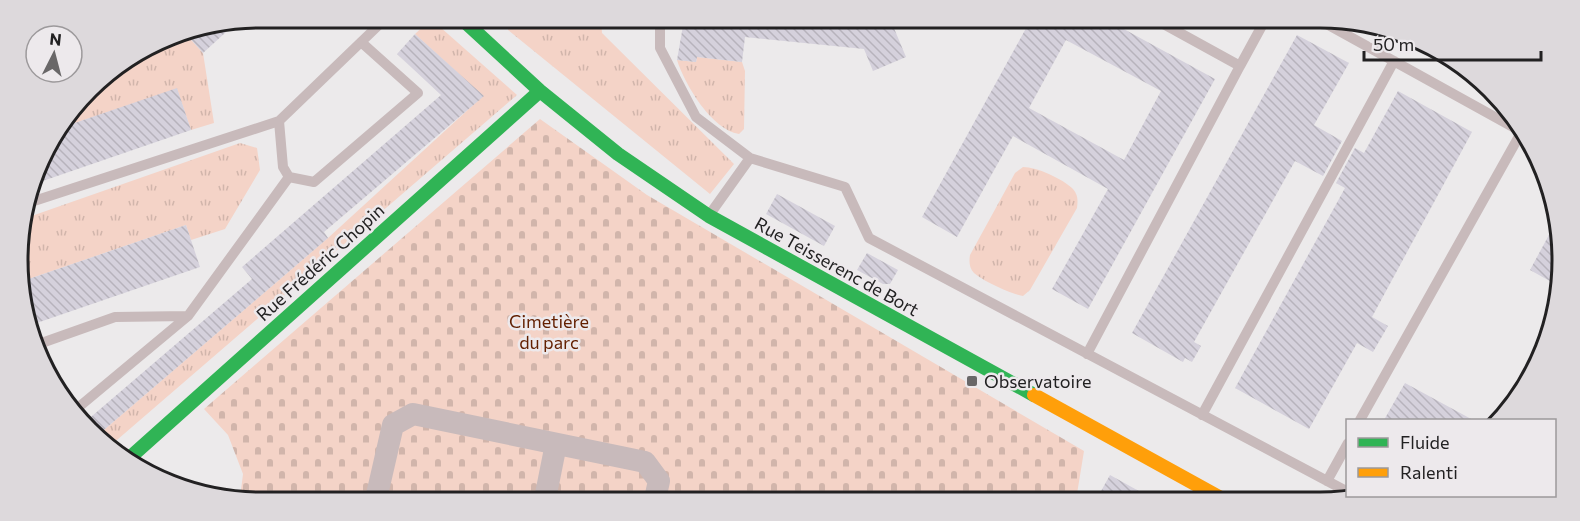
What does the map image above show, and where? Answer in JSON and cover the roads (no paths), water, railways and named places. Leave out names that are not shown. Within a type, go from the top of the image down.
[{"type":"street","name":"Rue Teisserenc de Bort","points":[[472,28],[540,91],[618,154],[709,216],[1210,492]]},
{"type":"street","name":"Rue Frédéric Chopin","points":[[134,454],[540,91]]},
{"type":"street","points":[[378,492],[393,425],[413,414],[645,462],[659,481],[657,492]]},
{"type":"street","points":[[546,492],[556,444]]},
{"type":"lane","points":[[36,200],[279,121],[376,28]]},
{"type":"lane","points":[[660,28],[660,48],[696,117],[750,158],[845,187],[869,238],[1346,491]]},
{"type":"lane","points":[[1171,28],[1240,66]]},
{"type":"lane","points":[[1087,354],[1261,28]]},
{"type":"lane","points":[[1338,29],[1506,123]]},
{"type":"lane","points":[[279,121],[283,167],[289,177],[314,182],[418,93],[361,42]]},
{"type":"lane","points":[[1202,415],[1394,61]]},
{"type":"lane","points":[[1361,419],[1518,141]]},
{"type":"lane","points":[[709,216],[750,158]]},
{"type":"lane","points":[[80,406],[188,316],[289,177]]},
{"type":"lane","points":[[44,342],[115,316],[188,316]]},
{"type":"lane","points":[[1327,481],[1346,445]]},
{"type":"place","name":"Observatoire","points":[[972,381]]},
{"type":"park label","name":"Cimetière du parc","points":[[549,331]]}]
